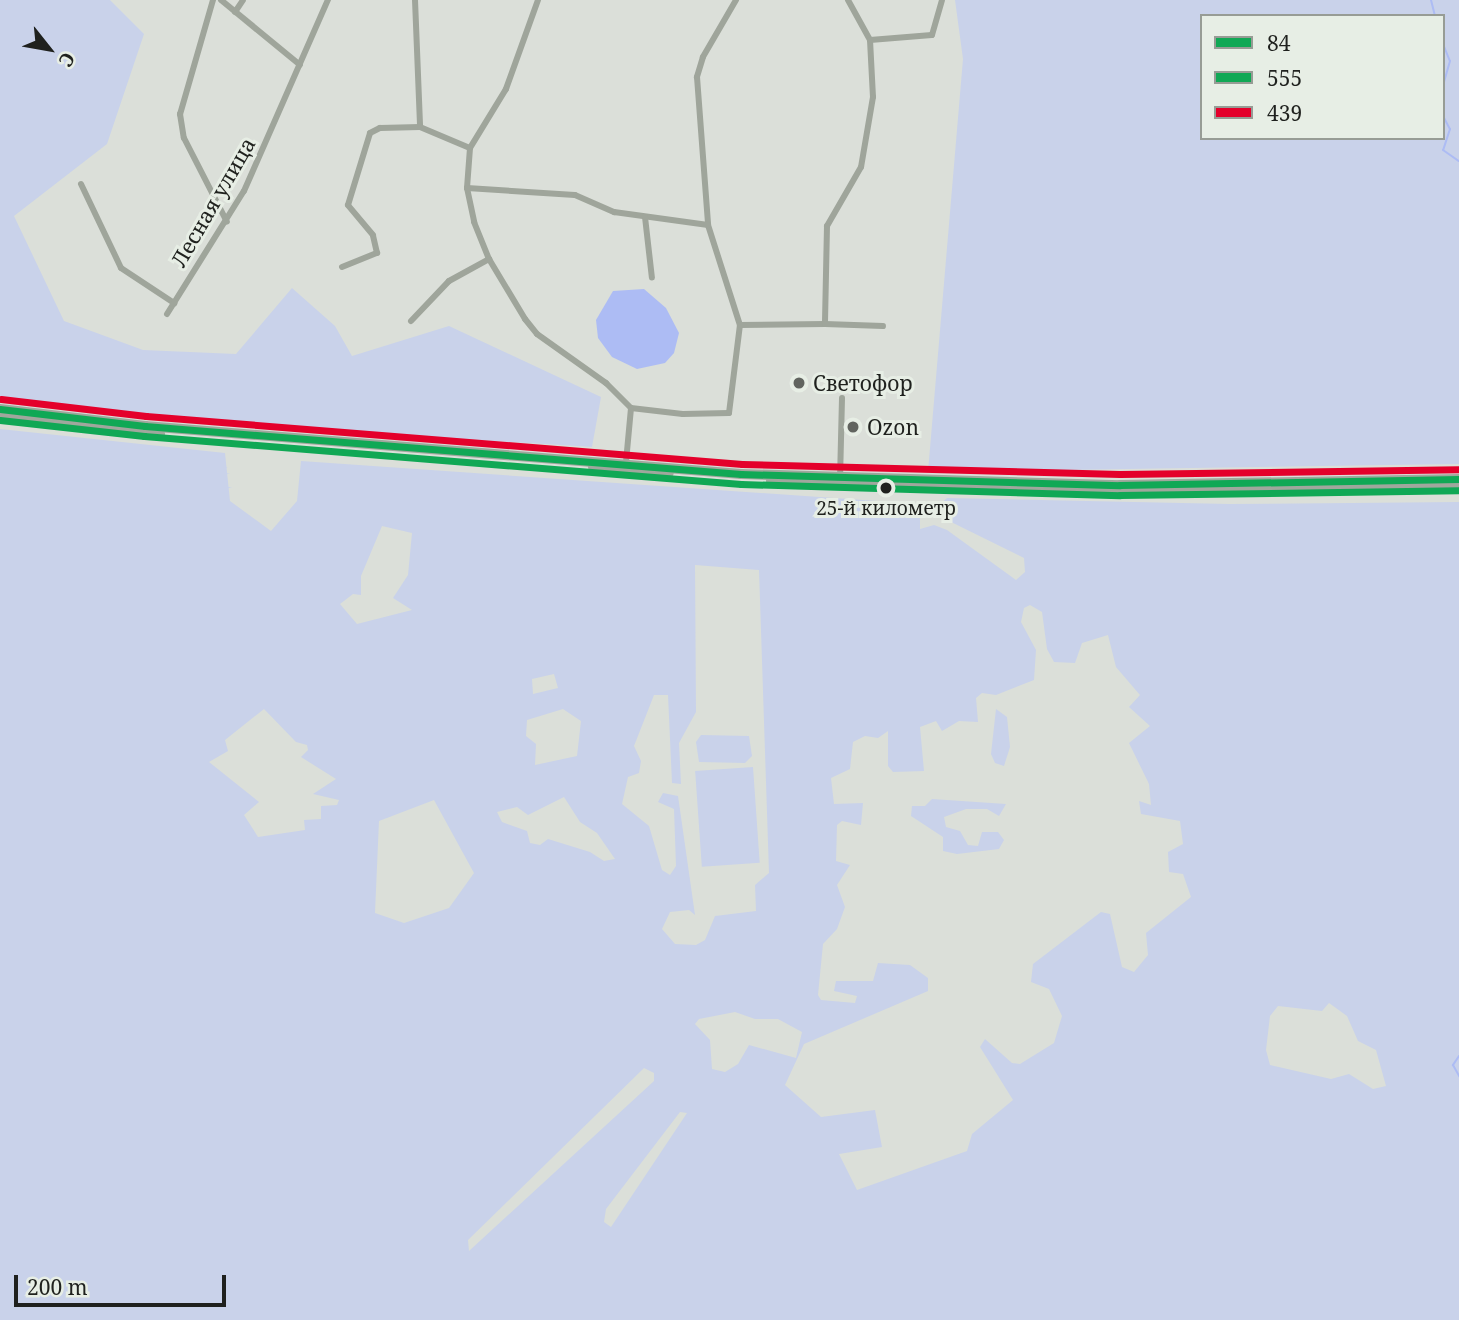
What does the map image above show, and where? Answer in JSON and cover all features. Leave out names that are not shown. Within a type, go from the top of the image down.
[{"type":"main road","points":[[0,409],[261,438],[626,462],[839,481],[1120,485],[1459,479]]},
{"type":"main road","points":[[0,417],[839,481],[1120,492],[1459,486]]},
{"type":"street","points":[[214,0],[180,114],[184,138],[227,222]]},
{"type":"street","points":[[221,0],[300,65]]},
{"type":"street","points":[[235,12],[243,0]]},
{"type":"street","name":"Лесная улица","points":[[167,314],[227,222],[328,0]]},
{"type":"street","points":[[415,0],[420,127]]},
{"type":"street","points":[[538,0],[506,89],[470,148],[467,188],[474,222],[489,259],[537,334],[606,383],[631,408],[683,414],[729,413],[740,325],[708,225],[697,77],[703,57],[736,0]]},
{"type":"street","points":[[825,324],[827,226],[861,167],[873,97],[870,40],[848,0]]},
{"type":"street","points":[[870,40],[932,35],[942,0]]},
{"type":"street","points":[[342,267],[377,253],[373,235],[348,205],[370,133],[380,128],[420,127],[470,148]]},
{"type":"street","points":[[81,184],[121,268],[174,303]]},
{"type":"street","points":[[467,188],[575,195],[614,212],[708,225]]},
{"type":"street","points":[[645,217],[652,278]]},
{"type":"street","points":[[411,321],[449,281],[489,259]]},
{"type":"street","points":[[740,325],[883,326]]},
{"type":"street","points":[[839,481],[842,398]]},
{"type":"street","points":[[626,462],[631,408]]},
{"type":"shaded area","points":[[0,0],[110,0],[144,34],[107,144],[14,216],[64,321],[143,350],[236,354],[292,288],[335,326],[352,356],[449,326],[601,397],[592,447],[223,424],[0,402]]},
{"type":"shaded area","points":[[955,0],[1459,0],[1459,464],[928,472],[963,59]]},
{"type":"shaded area","points":[[0,429],[225,453],[230,501],[271,531],[297,501],[301,461],[920,504],[920,529],[934,525],[947,530],[1016,580],[1025,572],[1024,558],[945,519],[937,507],[947,498],[1229,504],[1459,502],[1459,1320],[0,1320]],"holes":[[[382,526],[412,533],[408,575],[393,598],[412,610],[357,624],[340,604],[353,594],[361,595],[361,576]],[[695,565],[759,570],[769,873],[755,885],[756,911],[715,916],[705,940],[696,945],[675,944],[662,929],[670,912],[689,910],[695,915],[678,796],[663,793],[658,802],[674,809],[676,866],[670,875],[662,870],[649,826],[622,804],[628,777],[639,773],[641,761],[634,746],[654,695],[668,695],[672,783],[681,784],[679,743],[696,712]],[[1030,605],[1042,612],[1047,649],[1054,662],[1075,663],[1082,643],[1108,635],[1116,667],[1140,695],[1129,707],[1150,726],[1129,743],[1149,784],[1151,805],[1139,801],[1141,814],[1180,821],[1183,844],[1168,852],[1169,872],[1183,874],[1191,897],[1146,933],[1148,955],[1134,972],[1122,967],[1110,914],[1101,912],[1033,964],[1031,982],[1049,989],[1062,1016],[1054,1043],[1020,1064],[1012,1063],[985,1039],[980,1047],[1013,1100],[972,1134],[967,1151],[857,1190],[839,1154],[882,1147],[875,1110],[821,1117],[785,1085],[804,1044],[928,991],[928,978],[910,965],[878,963],[873,981],[836,981],[834,991],[857,996],[855,1003],[821,1000],[818,995],[823,944],[837,929],[845,907],[837,885],[850,865],[836,861],[837,825],[842,821],[861,825],[863,803],[834,804],[831,778],[850,769],[853,742],[865,736],[878,738],[888,731],[888,766],[893,772],[924,771],[920,727],[936,721],[942,731],[959,721],[978,722],[976,698],[982,693],[996,695],[1034,680],[1036,650],[1021,622],[1024,608]],[[554,674],[558,688],[533,694],[532,679]],[[264,709],[296,742],[307,745],[308,750],[301,757],[336,779],[313,794],[339,800],[337,805],[321,806],[321,819],[304,820],[305,830],[258,837],[244,815],[259,802],[209,762],[228,751],[225,740]],[[563,709],[581,721],[577,756],[535,765],[536,744],[526,736],[527,720]],[[564,797],[580,822],[597,833],[615,859],[604,861],[590,852],[548,839],[540,845],[530,843],[527,831],[502,822],[497,812],[517,807],[528,815]],[[434,800],[474,873],[449,908],[404,923],[375,913],[379,821]],[[1329,1003],[1347,1016],[1358,1041],[1376,1050],[1386,1086],[1373,1089],[1349,1074],[1331,1079],[1270,1065],[1266,1050],[1270,1016],[1278,1006],[1322,1011]],[[735,1012],[755,1019],[778,1019],[802,1032],[796,1058],[749,1045],[738,1064],[725,1072],[712,1069],[710,1040],[695,1024],[699,1019]],[[644,1068],[654,1073],[654,1081],[469,1251],[468,1240]],[[680,1112],[687,1113],[611,1227],[604,1222],[606,1209]]]},
{"type":"shaded area","points":[[996,709],[1007,717],[1010,747],[1004,766],[995,763],[991,754]]},
{"type":"shaded area","points":[[701,735],[749,736],[752,756],[745,763],[699,762],[696,742]]},
{"type":"shaded area","points":[[753,767],[760,863],[702,867],[695,771]]},
{"type":"shaded area","points":[[932,799],[1006,804],[999,816],[987,809],[966,809],[944,817],[946,827],[960,831],[968,845],[978,846],[982,832],[998,832],[1004,840],[999,849],[957,854],[943,851],[943,837],[911,816],[912,806],[925,806]]},
{"type":"water","points":[[644,289],[666,308],[679,333],[674,353],[665,363],[637,369],[612,357],[598,338],[596,320],[613,291]]},
{"type":"waterway","points":[[1431,0],[1434,14]]},
{"type":"waterway","points":[[1445,49],[1450,61],[1445,79]]},
{"type":"waterway","points":[[1445,120],[1450,129],[1443,150],[1459,161]]},
{"type":"waterway","points":[[1459,1056],[1453,1065],[1459,1076]]},
{"type":"transit line","name":"439","points":[[1,399],[146,416],[742,464],[1120,474],[1459,469]]},
{"type":"transit line","name":"84","points":[[0,409],[145,426],[741,474],[1120,485],[1459,479]]},
{"type":"transit line","name":"555","points":[[0,420],[144,436],[741,484],[1120,495],[1459,490]]},
{"type":"place","name":"Светофор","points":[[799,383]]},
{"type":"place","name":"Ozon","points":[[853,427]]},
{"type":"place","name":"25-й километр","points":[[886,488]]}]
